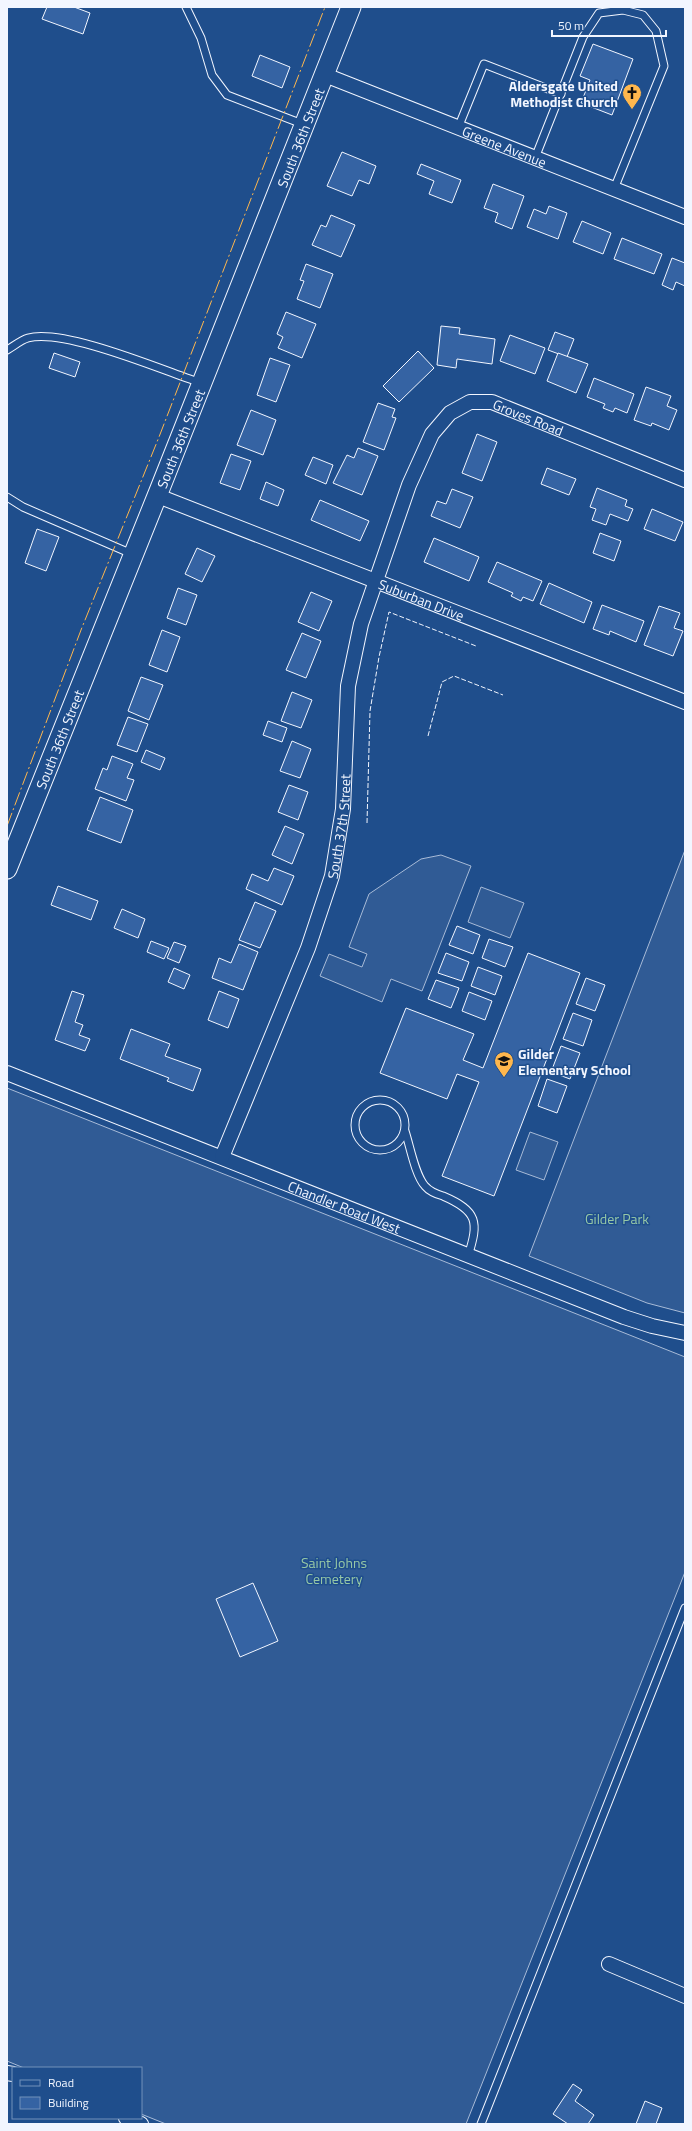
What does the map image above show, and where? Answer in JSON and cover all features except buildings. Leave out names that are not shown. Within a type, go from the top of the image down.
[{"type":"main road","name":"South 36th Street","points":[[7,869],[158,496],[200,384],[351,7]]},
{"type":"street","name":"Greene Avenue","points":[[324,75],[685,217]]},
{"type":"street","name":"Groves Road","points":[[409,485],[432,434],[450,413],[470,402],[492,402],[685,480]]},
{"type":"street","name":"South 37th Street","points":[[222,1157],[308,948],[332,876],[343,809],[348,686],[361,624],[409,485]]},
{"type":"street","name":"Suburban Drive","points":[[158,496],[685,702]]},
{"type":"street","name":"Chandler Road West","points":[[7,1074],[222,1157],[468,1256],[624,1316],[652,1326],[685,1333]]},
{"type":"street","points":[[609,1964],[685,1996]]},
{"type":"street","points":[[128,2119],[141,2124]]},
{"type":"lane","points":[[186,7],[202,38],[212,75],[227,95],[305,125]]},
{"type":"lane","points":[[536,158],[583,37],[599,13],[623,10],[643,15],[656,31],[664,66],[614,189]]},
{"type":"lane","points":[[458,128],[484,64],[561,94]]},
{"type":"lane","points":[[7,350],[28,338],[54,336],[80,342],[200,384]]},
{"type":"lane","points":[[7,497],[23,507],[134,555]]},
{"type":"lane","points":[[405,1131],[396,1145],[382,1151],[374,1150],[366,1147],[356,1135],[355,1119],[359,1111],[369,1102],[382,1100],[390,1102],[398,1107],[403,1114],[405,1131],[424,1186],[432,1192],[461,1203],[472,1214],[475,1227],[468,1256]]},
{"type":"lane","points":[[481,2124],[685,1608]]},
{"type":"shaded area","name":"Gilder Park","points":[[685,850],[685,1313],[647,1303],[529,1256]]},
{"type":"shaded area","points":[[441,855],[471,866],[422,991],[391,979],[382,1002],[320,976],[329,954],[362,967],[367,954],[349,947],[369,894],[421,859]]},
{"type":"shaded area","points":[[481,887],[524,903],[510,938],[468,922]]},
{"type":"shaded area","name":"Saint Johns Cemetery","points":[[7,1088],[685,1357],[685,1572],[466,2124],[166,2124],[142,2114],[142,2067],[22,2067],[7,2061]]},
{"type":"shaded area","points":[[530,1132],[558,1142],[544,1180],[516,1170]]},
{"type":"fence","points":[[367,823],[370,711],[379,657],[389,612],[476,646]]},
{"type":"fence","points":[[428,736],[442,682],[454,676],[503,695]]},
{"type":"power","points":[[7,826],[81,630],[159,437],[325,7]]},
{"type":"place","name":"Aldersgate United Methodist Church","points":[[632,110]]},
{"type":"place","name":"Gilder Elementary School","points":[[504,1078]]}]
